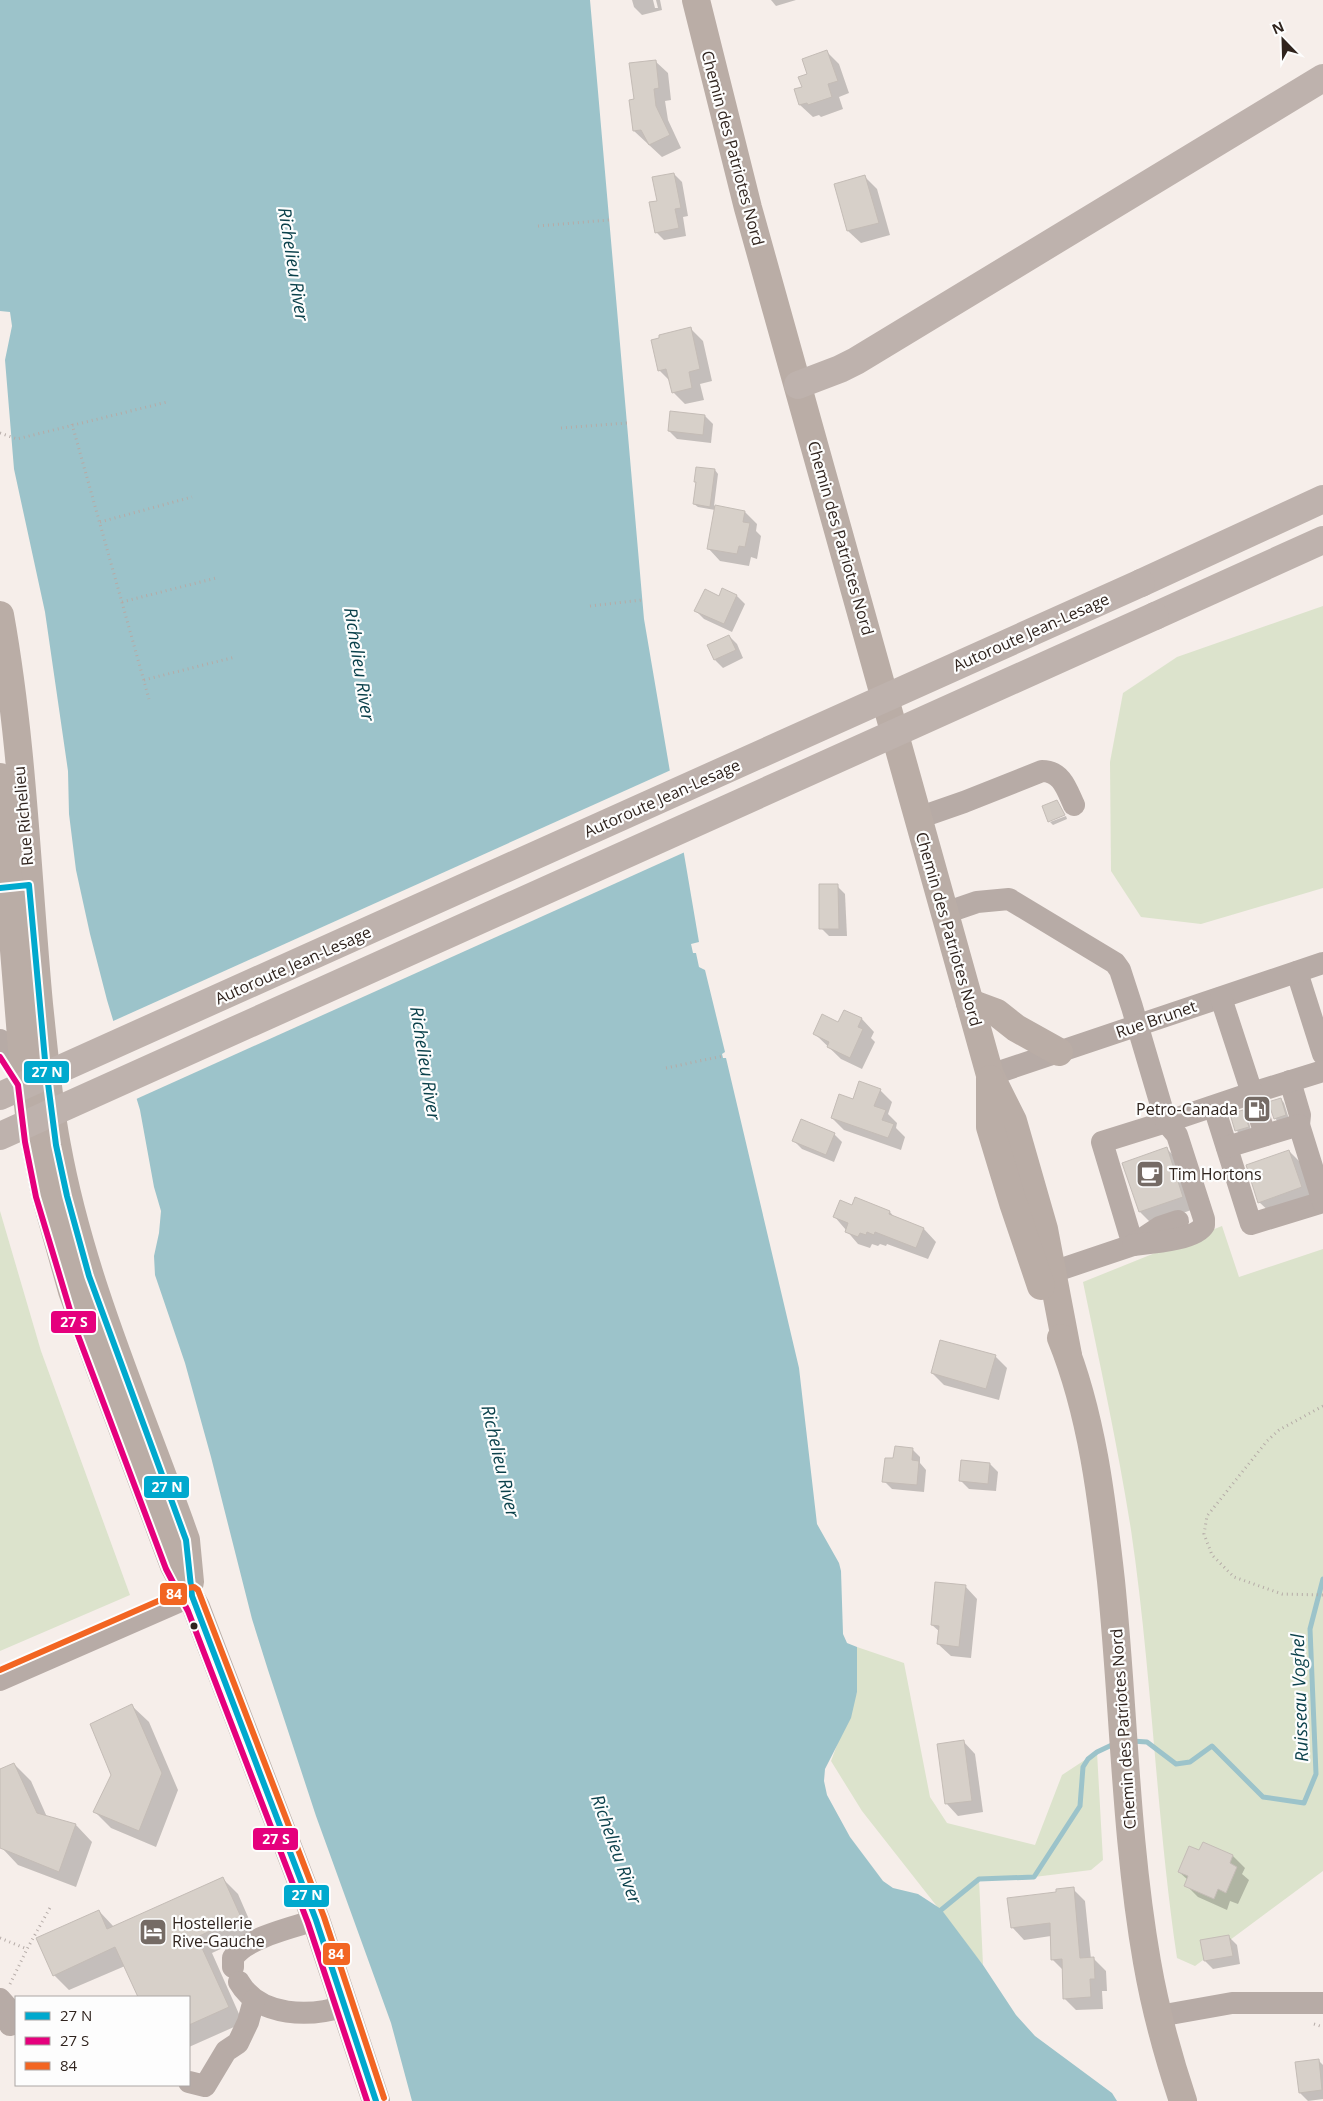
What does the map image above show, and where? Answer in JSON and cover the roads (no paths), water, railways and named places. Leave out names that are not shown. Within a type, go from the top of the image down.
[{"type":"highway","points":[[798,385],[856,361],[1323,78]]},
{"type":"highway","name":"Autoroute Jean-Lesage","points":[[0,1096],[1141,583],[1323,499]]},
{"type":"highway","points":[[0,1136],[1323,540]]},
{"type":"main road","name":"Chemin des Patriotes Nord","points":[[696,0],[748,208],[990,1075],[990,1127],[1045,1275],[1091,1446],[1104,1525],[1115,1623],[1131,1837],[1141,1924],[1147,1964],[1159,2016],[1183,2101]]},
{"type":"main road","name":"Rue Richelieu","points":[[0,615],[15,718],[14,896],[47,1080],[56,1144],[69,1204],[89,1276],[186,1540],[192,1596]]},
{"type":"main road","name":"Rue Richelieu","points":[[0,777],[14,896],[26,1082],[39,1168],[50,1217],[72,1291],[174,1566],[192,1596],[316,1920],[376,2101]]},
{"type":"main road","points":[[970,1003],[997,1013],[1016,1028],[1059,1052]]},
{"type":"street","points":[[918,818],[964,802],[1042,770],[1059,776],[1074,806]]},
{"type":"street","points":[[945,913],[982,902],[1006,898],[1115,962],[1122,977],[1166,1122],[1177,1135],[1204,1219],[1204,1225],[1199,1231],[1169,1241],[1134,1246],[1045,1275]]},
{"type":"street","name":"Rue Brunet","points":[[990,1075],[1323,963]]},
{"type":"street","points":[[1296,972],[1323,1054]]},
{"type":"street","points":[[1221,998],[1265,1135]]},
{"type":"street","points":[[0,1040],[26,1082]]},
{"type":"street","points":[[1134,1246],[1102,1142],[1323,1071]]},
{"type":"street","points":[[1214,1107],[1251,1224],[1323,1202],[1299,1124],[1300,1115],[1290,1081]]},
{"type":"street","points":[[1226,1147],[1299,1124]]},
{"type":"street","points":[[1134,1246],[1160,1227],[1178,1221]]},
{"type":"street","points":[[0,1680],[192,1596]]},
{"type":"street","points":[[316,1920],[272,1935],[241,1950],[233,1958],[236,1975],[246,1992],[254,2000],[274,2009],[321,2013],[346,2006]]},
{"type":"street","points":[[1,2000],[10,2013],[9,2028]]},
{"type":"street","points":[[190,2082],[205,2086],[226,2051],[238,2043],[248,2022],[254,2000]]},
{"type":"street","points":[[1159,2016],[1232,2003],[1323,2003]]},
{"type":"water","name":"Richelieu River","points":[[0,0],[590,0],[644,619],[699,942],[691,944],[693,953],[696,953],[699,967],[705,970],[725,1052],[722,1054],[723,1058],[726,1058],[799,1368],[817,1524],[839,1563],[841,1571],[843,1634],[847,1643],[857,1647],[857,1692],[851,1718],[825,1769],[824,1781],[827,1795],[850,1837],[883,1881],[893,1888],[918,1894],[941,1909],[983,1965],[1016,2015],[1035,2036],[1112,2093],[1117,2101],[412,2101],[391,2023],[316,1816],[252,1619],[185,1363],[155,1275],[154,1256],[161,1211],[154,1187],[140,1110],[107,1000],[76,870],[69,814],[68,771],[45,612],[14,469],[5,360],[12,326],[10,312],[0,311]]},
{"type":"waterway","name":"Ruisseau Voghel","points":[[1132,1741],[1147,1742],[1176,1764],[1190,1762],[1212,1746],[1263,1797],[1304,1803],[1316,1774],[1310,1629],[1323,1579]]},
{"type":"waterway","name":"Ruisseau Voghel","points":[[941,1910],[979,1879],[1034,1877],[1080,1806],[1083,1767],[1088,1759],[1097,1752],[1116,1743]]},
{"type":"place","name":"Petro-Canada","points":[[1257,1109]]},
{"type":"place","name":"Tim Hortons","points":[[1150,1174]]},
{"type":"place","name":"Hostellerie Rive-Gauche","points":[[153,1932]]}]
